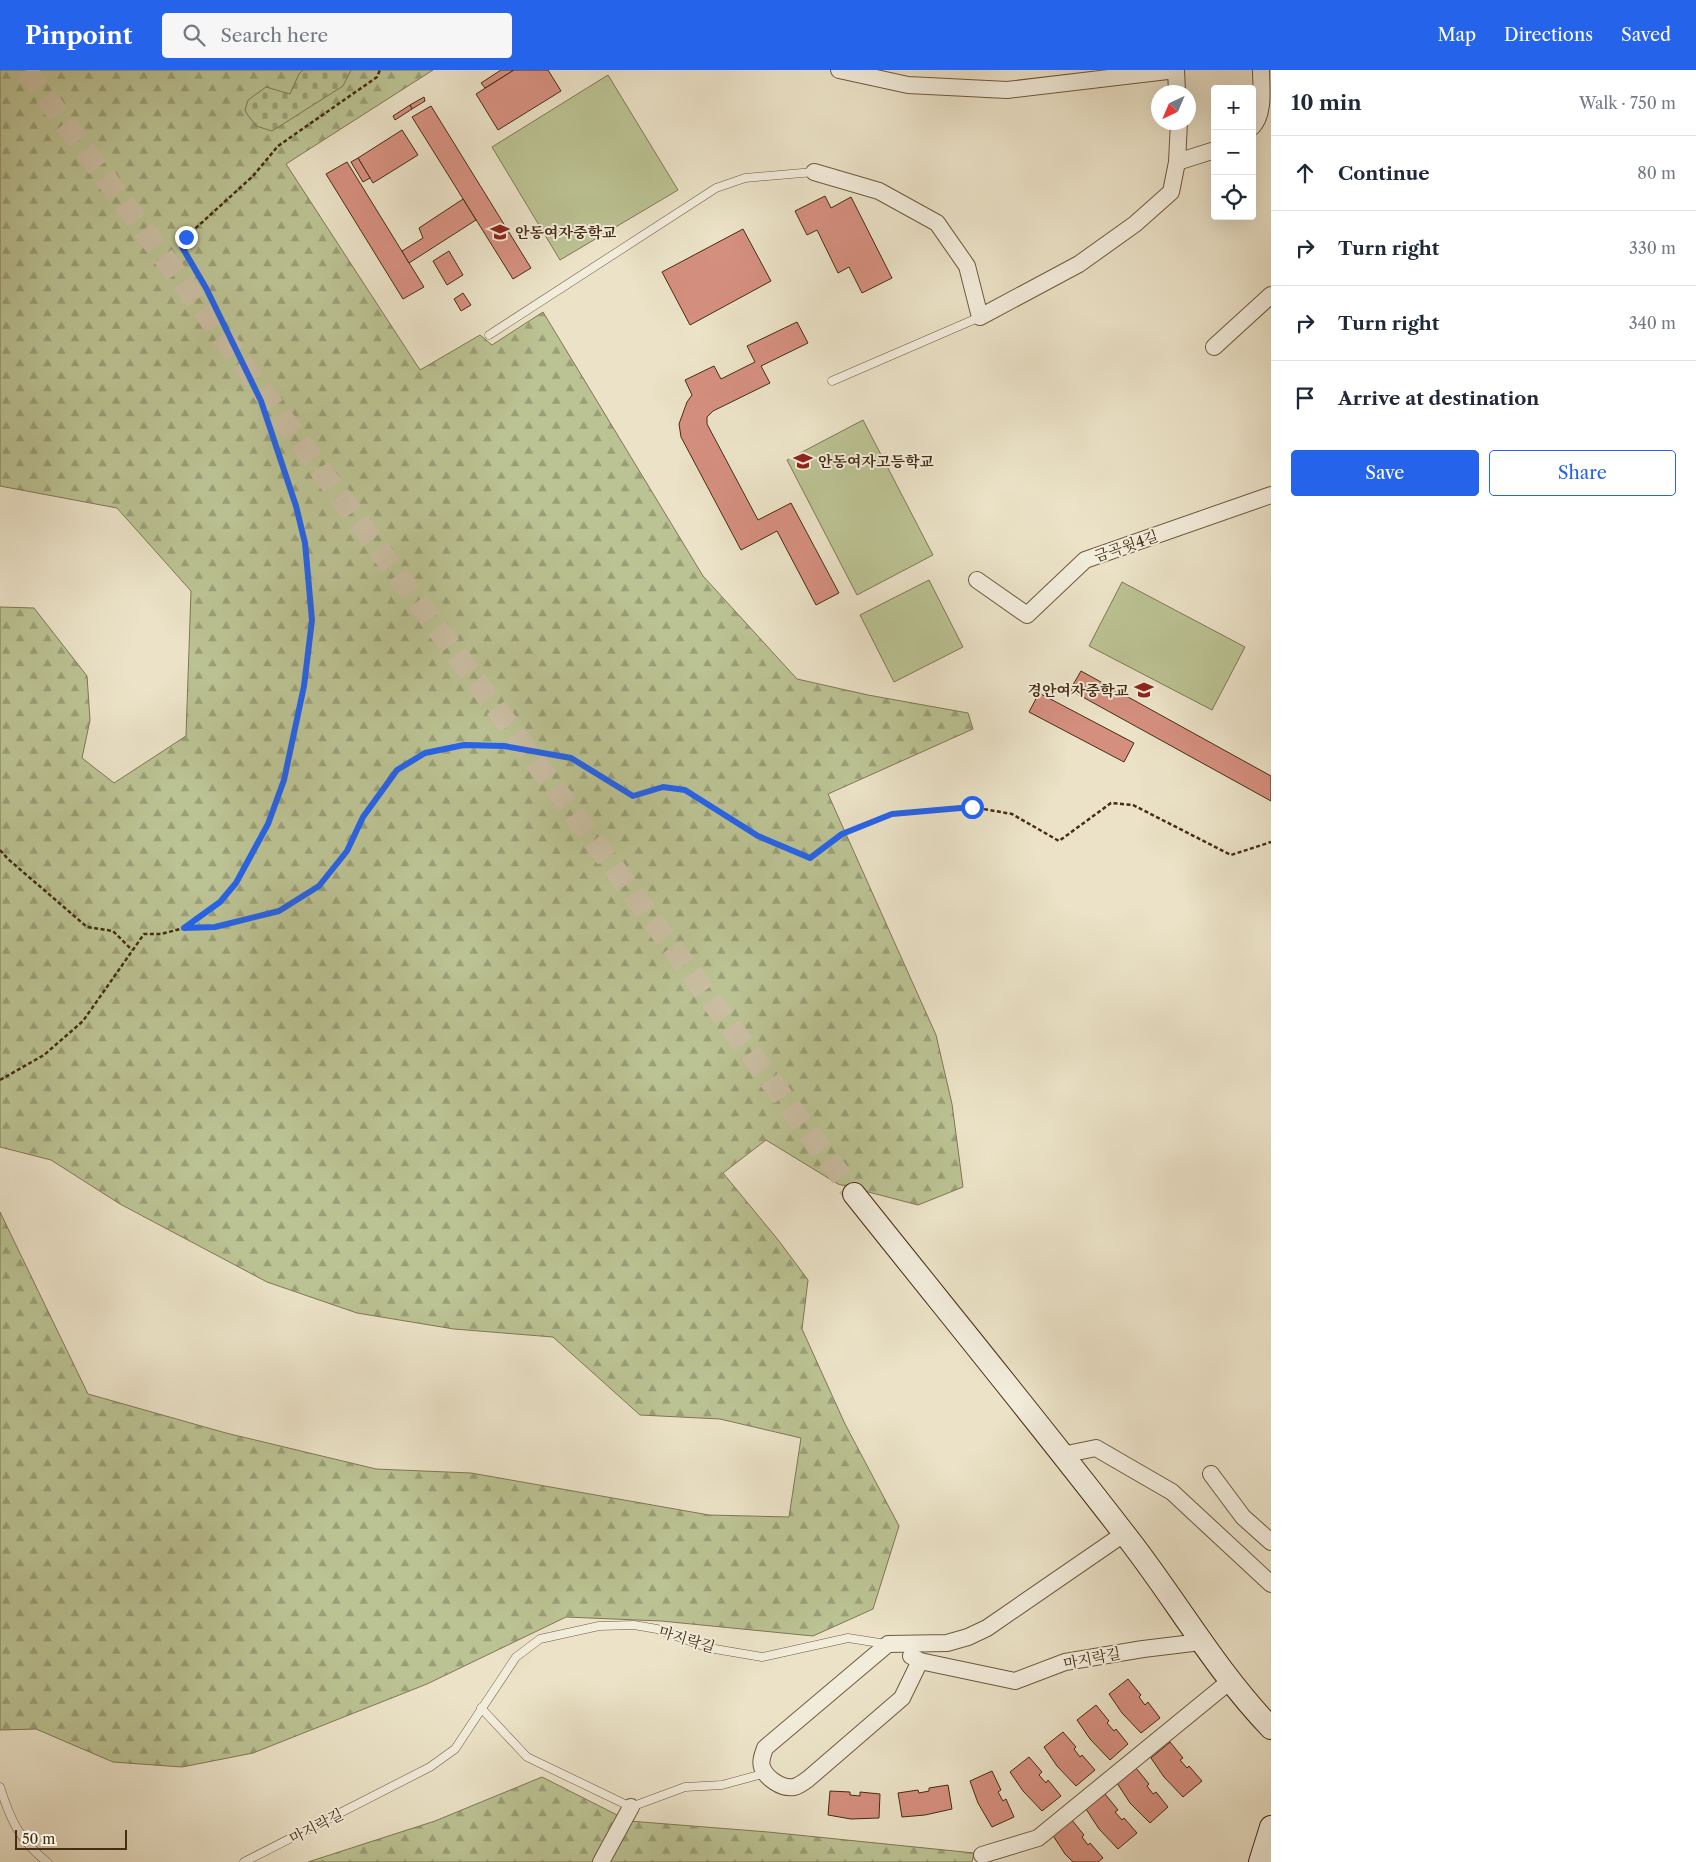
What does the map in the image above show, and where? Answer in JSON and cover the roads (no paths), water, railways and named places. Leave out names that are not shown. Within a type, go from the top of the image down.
[{"type":"street","points":[[839,70],[908,85],[1007,90],[1176,70],[1177,85]]},
{"type":"street","points":[[1256,123],[1261,104],[1261,70]]},
{"type":"street","points":[[814,172],[879,191],[937,223],[967,266],[980,317],[1079,264],[1135,224],[1170,192],[1177,162],[1179,130]]},
{"type":"street","points":[[1177,162],[1211,151]]},
{"type":"street","points":[[1214,347],[1271,295]]},
{"type":"street","name":"금곡윗4길","points":[[977,580],[1027,615],[1085,560],[1271,494]]},
{"type":"street","points":[[854,1194],[1125,1533],[1230,1682],[1251,1708],[1271,1728]]},
{"type":"street","points":[[1062,1455],[1096,1448],[1172,1492],[1271,1584]]},
{"type":"street","points":[[1211,1474],[1243,1517],[1271,1542]]},
{"type":"street","points":[[920,1661],[902,1698],[808,1779],[794,1787],[777,1784],[768,1778],[762,1767],[765,1748],[888,1644],[947,1643],[968,1637],[987,1628],[1125,1533]]},
{"type":"street","name":"마지락길","points":[[888,1644],[920,1661],[1015,1681],[1065,1662],[1143,1649],[1201,1642]]},
{"type":"street","points":[[982,1854],[1038,1838],[1230,1682]]},
{"type":"street","points":[[601,1862],[631,1807]]},
{"type":"street","points":[[1260,1862],[1271,1827]]},
{"type":"lane","points":[[489,335],[716,188],[745,178],[814,172]]},
{"type":"lane","points":[[832,381],[980,317]]},
{"type":"lane","name":"마지락길","points":[[244,1862],[430,1767],[455,1749],[516,1657],[540,1639],[599,1626],[634,1625],[657,1630],[709,1648],[762,1657],[848,1638],[888,1644]]},
{"type":"lane","points":[[481,1708],[527,1756],[631,1807],[685,1787],[722,1785],[766,1773]]},
{"type":"lane","points":[[0,1787],[7,1809],[25,1842],[47,1862]]},
{"type":"tunnel","points":[[26,70],[854,1194]]},
{"type":"place","name":"안동여자중학교","points":[[500,232]]},
{"type":"place","name":"안동여자고등학교","points":[[803,461]]},
{"type":"place","name":"경안여자중학교","points":[[1144,690]]}]
